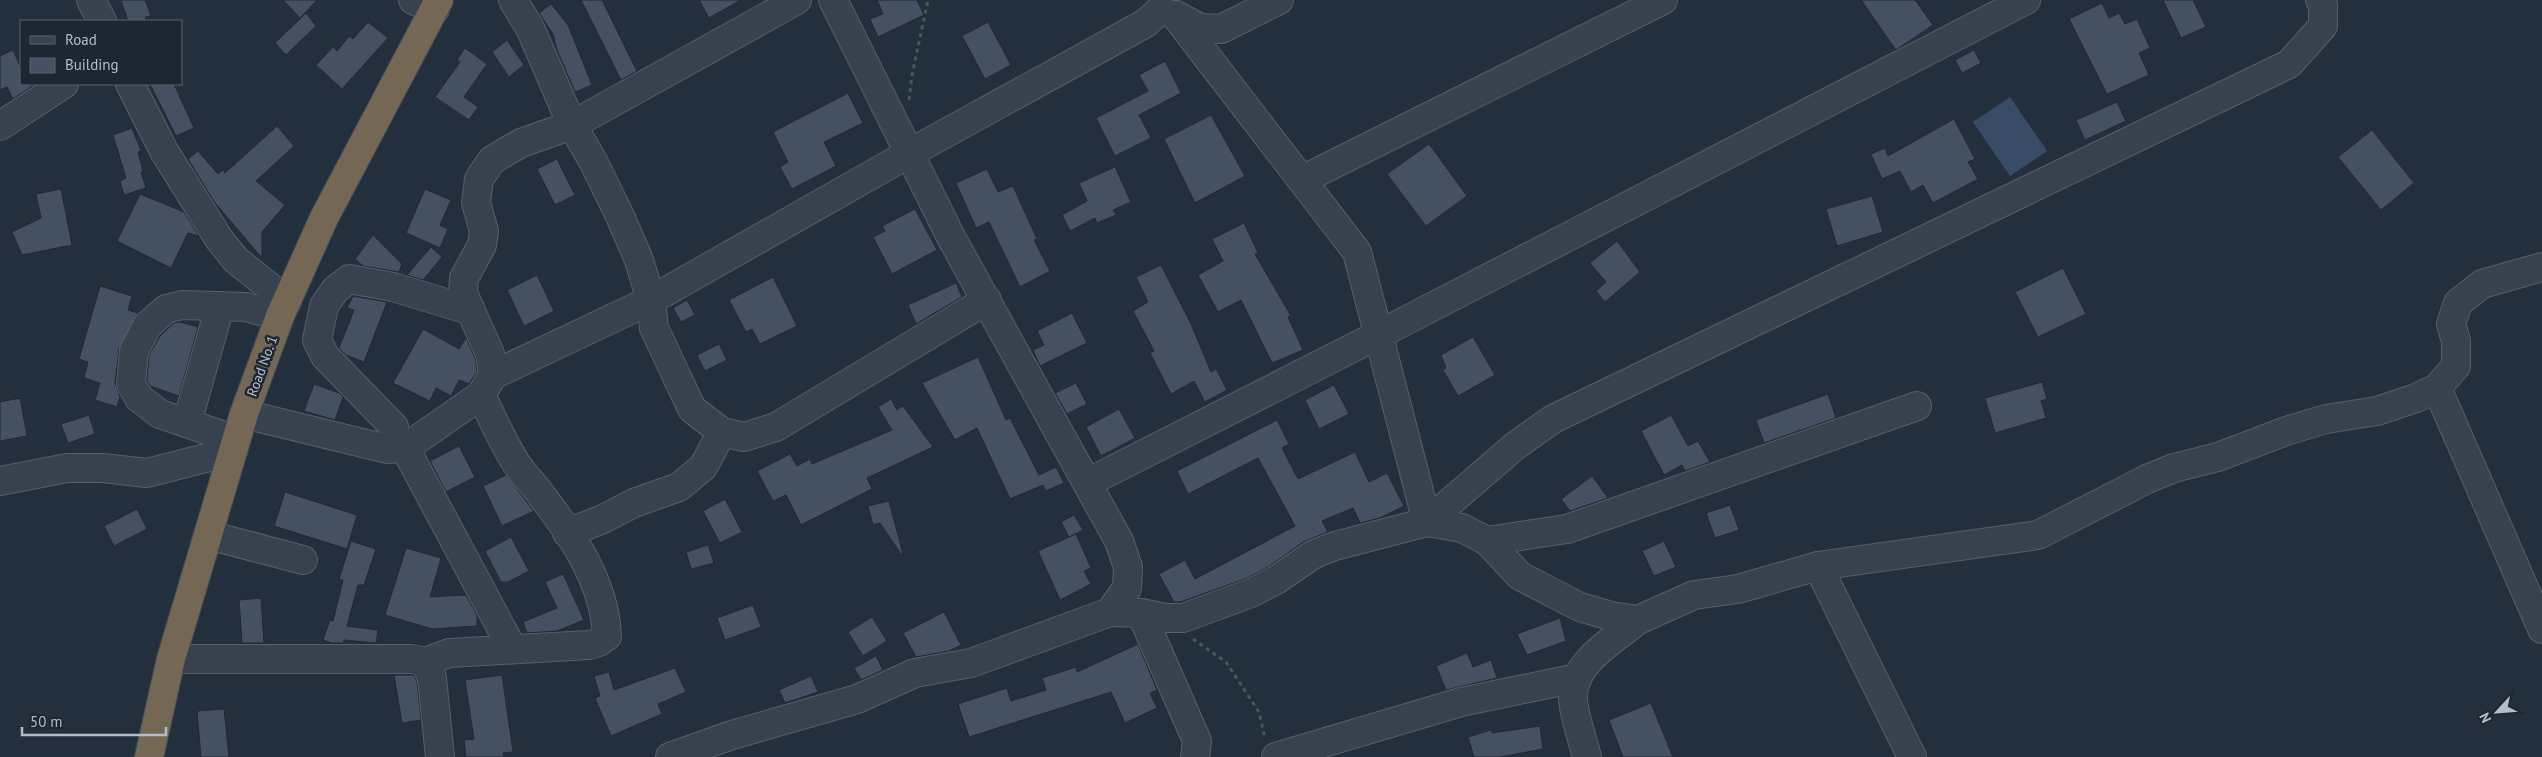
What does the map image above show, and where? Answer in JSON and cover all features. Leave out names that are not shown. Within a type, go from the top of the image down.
[{"type":"highway","name":"Road No. 1","points":[[149,757],[170,658],[244,414],[283,309],[324,218],[429,3]]},
{"type":"street","points":[[91,0],[101,20]]},
{"type":"street","points":[[513,0],[530,28],[572,126],[593,161],[619,214],[639,260],[651,300],[654,328],[692,410],[722,432],[744,437],[776,427],[987,300]]},
{"type":"street","points":[[170,658],[412,659],[425,662],[449,653],[589,645],[599,642],[607,636],[601,598],[583,556],[542,495],[518,467],[504,443],[487,385],[490,354],[463,293],[464,278],[482,244],[484,231],[476,203],[479,179],[492,160],[521,143],[572,126],[797,0]]},
{"type":"street","points":[[833,0],[908,154],[1119,541],[1128,567],[1127,588],[1110,612]]},
{"type":"street","points":[[1165,8],[1200,28],[1221,29],[1279,0]]},
{"type":"street","points":[[1302,180],[1663,0]]},
{"type":"street","points":[[1086,483],[1378,335],[2026,0]]},
{"type":"street","points":[[1427,522],[1515,446],[1553,419],[2288,64],[2323,26],[2323,5],[2320,0]]},
{"type":"street","points":[[244,414],[388,449],[400,437],[487,385],[651,300],[908,154],[1146,23],[1165,8]]},
{"type":"street","points":[[1165,8],[1302,180],[1356,252],[1427,522]]},
{"type":"street","points":[[0,126],[62,85]]},
{"type":"street","points":[[131,85],[164,151],[219,239],[236,260],[283,309]]},
{"type":"street","points":[[1587,757],[1573,698],[1576,678],[1584,664],[1638,620],[1694,595],[1738,589],[1818,566],[2038,535],[2147,479],[2174,468],[2218,457],[2286,431],[2326,419],[2378,411],[2416,398],[2437,388],[2456,366],[2456,341],[2451,324],[2458,303],[2482,284],[2542,267]]},
{"type":"street","points":[[469,310],[392,287],[349,280],[335,290],[324,306],[317,340],[325,356],[400,437],[512,648]]},
{"type":"street","points":[[235,446],[187,423],[160,414],[139,398],[131,384],[134,351],[147,326],[166,309],[182,305],[283,309]]},
{"type":"street","points":[[187,423],[220,306]]},
{"type":"street","points":[[2437,388],[2542,629]]},
{"type":"street","points":[[1487,541],[1567,529],[1917,406]]},
{"type":"street","points":[[567,533],[603,519],[634,503],[679,487],[703,467],[722,432]]},
{"type":"street","points":[[0,481],[67,468],[103,468],[147,473],[235,446]]},
{"type":"street","points":[[670,757],[732,735],[857,699],[915,673],[971,663],[1110,612],[1142,613],[1166,618],[1184,618],[1251,593],[1276,580],[1314,554],[1335,546],[1427,522],[1462,528],[1487,541],[1520,576],[1554,595],[1580,607],[1611,616],[1638,620]]},
{"type":"street","points":[[208,535],[303,560]]},
{"type":"street","points":[[1818,566],[1906,755]]},
{"type":"street","points":[[1142,613],[1197,741],[1196,757]]},
{"type":"street","points":[[425,662],[432,678],[440,757]]},
{"type":"street","points":[[1271,750],[1462,702],[1576,678]]},
{"type":"path","points":[[908,107],[912,75],[928,0]]},
{"type":"path","points":[[1190,638],[1226,662],[1259,712],[1271,750]]},
{"type":"water","points":[[2010,97],[2047,151],[2010,176],[1973,122]]},
{"type":"building","points":[[121,0],[145,0],[151,16],[145,17],[146,20],[128,20]]},
{"type":"building","points":[[283,0],[317,0],[300,18]]},
{"type":"building","points":[[581,0],[602,0],[637,71],[621,80]]},
{"type":"building","points":[[699,0],[741,0],[709,18]]},
{"type":"building","points":[[877,0],[917,0],[924,15],[878,37],[870,19],[883,14]]},
{"type":"building","points":[[1861,0],[1915,0],[1933,25],[1896,50]]},
{"type":"building","points":[[2163,0],[2193,0],[2206,27],[2181,38]]},
{"type":"building","points":[[2102,3],[2109,18],[2119,13],[2125,24],[2137,19],[2150,48],[2139,53],[2149,75],[2107,94],[2069,19]]},
{"type":"building","points":[[551,4],[568,25],[592,85],[575,92],[557,50],[553,34],[539,13]]},
{"type":"building","points":[[306,13],[316,26],[286,55],[275,43]]},
{"type":"building","points":[[368,22],[388,38],[342,89],[316,65],[333,47],[337,51],[349,36],[353,39]]},
{"type":"building","points":[[988,22],[1011,65],[985,79],[962,36]]},
{"type":"building","points":[[507,40],[524,65],[509,77],[492,52]]},
{"type":"building","points":[[465,48],[487,64],[464,97],[478,107],[469,120],[435,97],[460,62],[457,60]]},
{"type":"building","points":[[13,50],[20,66],[20,85],[30,85],[31,87],[13,99],[7,87],[0,90],[0,56]]},
{"type":"building","points":[[1974,50],[1981,63],[1962,73],[1955,60]]},
{"type":"building","points":[[1165,61],[1181,93],[1139,115],[1151,138],[1115,156],[1096,118],[1148,91],[1139,75]]},
{"type":"building","points":[[150,85],[174,85],[194,128],[176,136]]},
{"type":"building","points":[[848,93],[863,123],[824,142],[836,166],[792,189],[780,167],[788,162],[773,132]]},
{"type":"building","points":[[2117,102],[2126,121],[2085,140],[2076,120]]},
{"type":"building","points":[[1211,115],[1245,176],[1195,203],[1164,139]]},
{"type":"building","points":[[1954,119],[1975,159],[1968,162],[1978,179],[1933,203],[1923,185],[1911,192],[1900,171],[1882,179],[1871,154],[1885,148],[1888,156]]},
{"type":"building","points":[[277,126],[294,146],[256,181],[285,205],[262,232],[262,258],[215,203],[188,159],[198,151],[218,174],[223,170],[225,173]]},
{"type":"building","points":[[132,128],[141,151],[138,152],[146,188],[124,195],[120,181],[126,178],[113,135]]},
{"type":"building","points":[[2372,130],[2414,183],[2381,210],[2338,157]]},
{"type":"building","points":[[1429,144],[1467,196],[1426,226],[1387,174]]},
{"type":"building","points":[[557,159],[575,195],[555,205],[537,169]]},
{"type":"building","points":[[1115,167],[1131,202],[1113,210],[1116,215],[1097,223],[1095,218],[1070,231],[1062,215],[1087,201],[1079,183]]},
{"type":"building","points":[[987,169],[998,192],[1013,186],[1037,239],[1034,240],[1050,271],[1020,287],[989,222],[976,228],[956,183]]},
{"type":"building","points":[[61,189],[72,245],[22,255],[12,232],[41,218],[36,194]]},
{"type":"building","points":[[425,189],[451,200],[440,225],[448,229],[440,248],[406,233]]},
{"type":"building","points":[[140,194],[184,212],[199,236],[188,233],[171,268],[117,241]]},
{"type":"building","points":[[1872,196],[1883,232],[1837,246],[1826,209]]},
{"type":"building","points":[[915,209],[937,250],[892,274],[873,237],[885,231],[882,226]]},
{"type":"building","points":[[1244,223],[1258,253],[1255,254],[1291,316],[1288,317],[1303,350],[1272,363],[1241,300],[1218,312],[1198,275],[1223,261],[1212,239]]},
{"type":"building","points":[[373,235],[402,264],[399,272],[363,266],[355,259]]},
{"type":"building","points":[[1617,241],[1640,272],[1605,302],[1596,291],[1606,282],[1590,263]]},
{"type":"building","points":[[431,247],[442,257],[423,280],[407,275]]},
{"type":"building","points":[[1161,265],[1191,324],[1211,372],[1216,369],[1227,390],[1205,402],[1194,381],[1171,394],[1150,353],[1154,351],[1133,311],[1148,302],[1136,277]]},
{"type":"building","points":[[2063,268],[2086,314],[2038,337],[2015,292]]},
{"type":"building","points":[[537,275],[554,311],[524,326],[507,290]]},
{"type":"building","points":[[773,277],[797,326],[760,344],[752,329],[746,332],[729,300]]},
{"type":"building","points":[[956,283],[962,297],[916,324],[908,305]]},
{"type":"building","points":[[100,286],[132,296],[128,310],[138,313],[119,349],[115,383],[120,397],[117,407],[95,400],[100,383],[84,378],[88,362],[79,359]]},
{"type":"building","points":[[353,296],[387,302],[364,362],[346,355],[339,348],[354,310],[347,308]]},
{"type":"building","points":[[687,300],[695,315],[681,322],[673,308]]},
{"type":"building","points":[[1072,313],[1087,343],[1040,366],[1033,350],[1044,345],[1037,331]]},
{"type":"building","points":[[180,322],[198,327],[179,396],[150,386],[147,381],[149,355],[160,336],[174,323]]},
{"type":"building","points":[[423,329],[459,349],[466,338],[475,358],[477,372],[469,384],[459,380],[451,396],[436,388],[430,401],[393,383]]},
{"type":"building","points":[[1473,337],[1495,375],[1458,396],[1443,370],[1446,368],[1441,355]]},
{"type":"building","points":[[719,344],[727,360],[705,371],[697,355]]},
{"type":"building","points":[[978,357],[1006,420],[1010,418],[1039,475],[1056,467],[1064,483],[1046,491],[1043,485],[1010,499],[977,428],[955,440],[922,383]]},
{"type":"building","points":[[2042,382],[2047,399],[2041,401],[2046,418],[1995,433],[1985,398]]},
{"type":"building","points":[[1076,383],[1087,404],[1067,414],[1055,393]]},
{"type":"building","points":[[314,384],[339,393],[343,397],[335,420],[304,411]]},
{"type":"building","points":[[1334,385],[1349,414],[1319,429],[1305,400]]},
{"type":"building","points":[[1828,394],[1836,418],[1764,443],[1756,420]]},
{"type":"building","points":[[20,398],[27,436],[0,441],[0,402]]},
{"type":"building","points":[[891,399],[897,410],[903,406],[933,447],[867,478],[872,489],[801,525],[786,495],[773,501],[757,471],[790,454],[797,466],[810,459],[812,464],[892,430],[878,407]]},
{"type":"building","points":[[1119,409],[1135,438],[1101,456],[1086,427]]},
{"type":"building","points":[[89,415],[95,434],[68,443],[61,424]]},
{"type":"building","points":[[1671,415],[1688,446],[1698,441],[1710,462],[1685,471],[1682,465],[1664,475],[1641,431]]},
{"type":"building","points":[[1277,420],[1289,444],[1282,448],[1298,479],[1355,452],[1369,482],[1387,473],[1404,506],[1380,518],[1360,523],[1353,508],[1322,521],[1328,532],[1305,541],[1268,567],[1245,579],[1180,602],[1174,602],[1159,574],[1185,560],[1195,579],[1295,526],[1258,458],[1188,494],[1177,471]]},
{"type":"building","points":[[459,446],[475,477],[446,492],[430,461]]},
{"type":"building","points":[[506,475],[534,511],[502,526],[483,486]]},
{"type":"building","points":[[1592,476],[1608,498],[1570,511],[1561,499]]},
{"type":"building","points":[[285,492],[357,515],[347,549],[274,526]]},
{"type":"building","points":[[725,499],[742,532],[720,543],[703,511]]},
{"type":"building","points":[[889,501],[903,554],[901,554],[880,523],[873,525],[868,506]]},
{"type":"building","points":[[1730,505],[1739,530],[1715,538],[1706,513]]},
{"type":"building","points":[[137,509],[147,529],[114,546],[104,526]]},
{"type":"building","points":[[1074,515],[1083,530],[1069,537],[1061,522]]},
{"type":"building","points":[[1076,534],[1091,568],[1084,571],[1091,584],[1060,600],[1038,551]]},
{"type":"building","points":[[511,537],[529,571],[508,582],[501,582],[485,551]]},
{"type":"building","points":[[351,541],[376,549],[364,585],[358,585],[347,626],[378,630],[376,643],[344,640],[343,643],[332,643],[323,640],[330,620],[333,621],[343,580],[339,579]]},
{"type":"building","points":[[1664,541],[1676,567],[1654,576],[1642,551]]},
{"type":"building","points":[[708,545],[714,563],[691,569],[686,552]]},
{"type":"building","points":[[406,548],[441,558],[430,597],[466,595],[477,615],[477,626],[432,629],[385,615]]},
{"type":"building","points":[[563,574],[584,620],[557,631],[527,633],[523,622],[557,608],[545,582]]},
{"type":"building","points":[[261,598],[264,643],[242,643],[239,600]]},
{"type":"building","points":[[753,605],[761,627],[725,640],[717,618]]},
{"type":"building","points":[[944,612],[961,645],[949,651],[916,657],[903,633]]},
{"type":"building","points":[[872,617],[887,641],[863,656],[848,632]]},
{"type":"building","points":[[1560,618],[1566,641],[1527,655],[1517,634]]},
{"type":"building","points":[[1138,644],[1157,690],[1150,693],[1157,708],[1125,723],[1111,692],[969,737],[958,704],[1007,688],[1011,701],[1046,690],[1042,678],[1076,667],[1077,672]]},
{"type":"building","points":[[1467,653],[1473,667],[1491,660],[1497,678],[1446,690],[1436,666]]},
{"type":"building","points":[[876,656],[883,670],[861,680],[854,668]]},
{"type":"building","points":[[675,668],[686,692],[658,704],[662,714],[611,736],[595,698],[600,696],[594,676],[609,672],[614,690]]},
{"type":"building","points":[[394,675],[414,675],[417,682],[421,720],[402,723]]},
{"type":"building","points":[[502,675],[513,752],[503,753],[504,757],[466,757],[464,740],[474,739],[465,680]]},
{"type":"building","points":[[811,676],[818,692],[785,703],[779,690]]},
{"type":"building","points":[[1651,703],[1673,757],[1623,757],[1609,720]]},
{"type":"building","points":[[224,709],[229,757],[201,757],[197,711]]},
{"type":"building","points":[[1540,726],[1543,749],[1500,757],[1474,757],[1468,737],[1491,730],[1492,733]]}]
